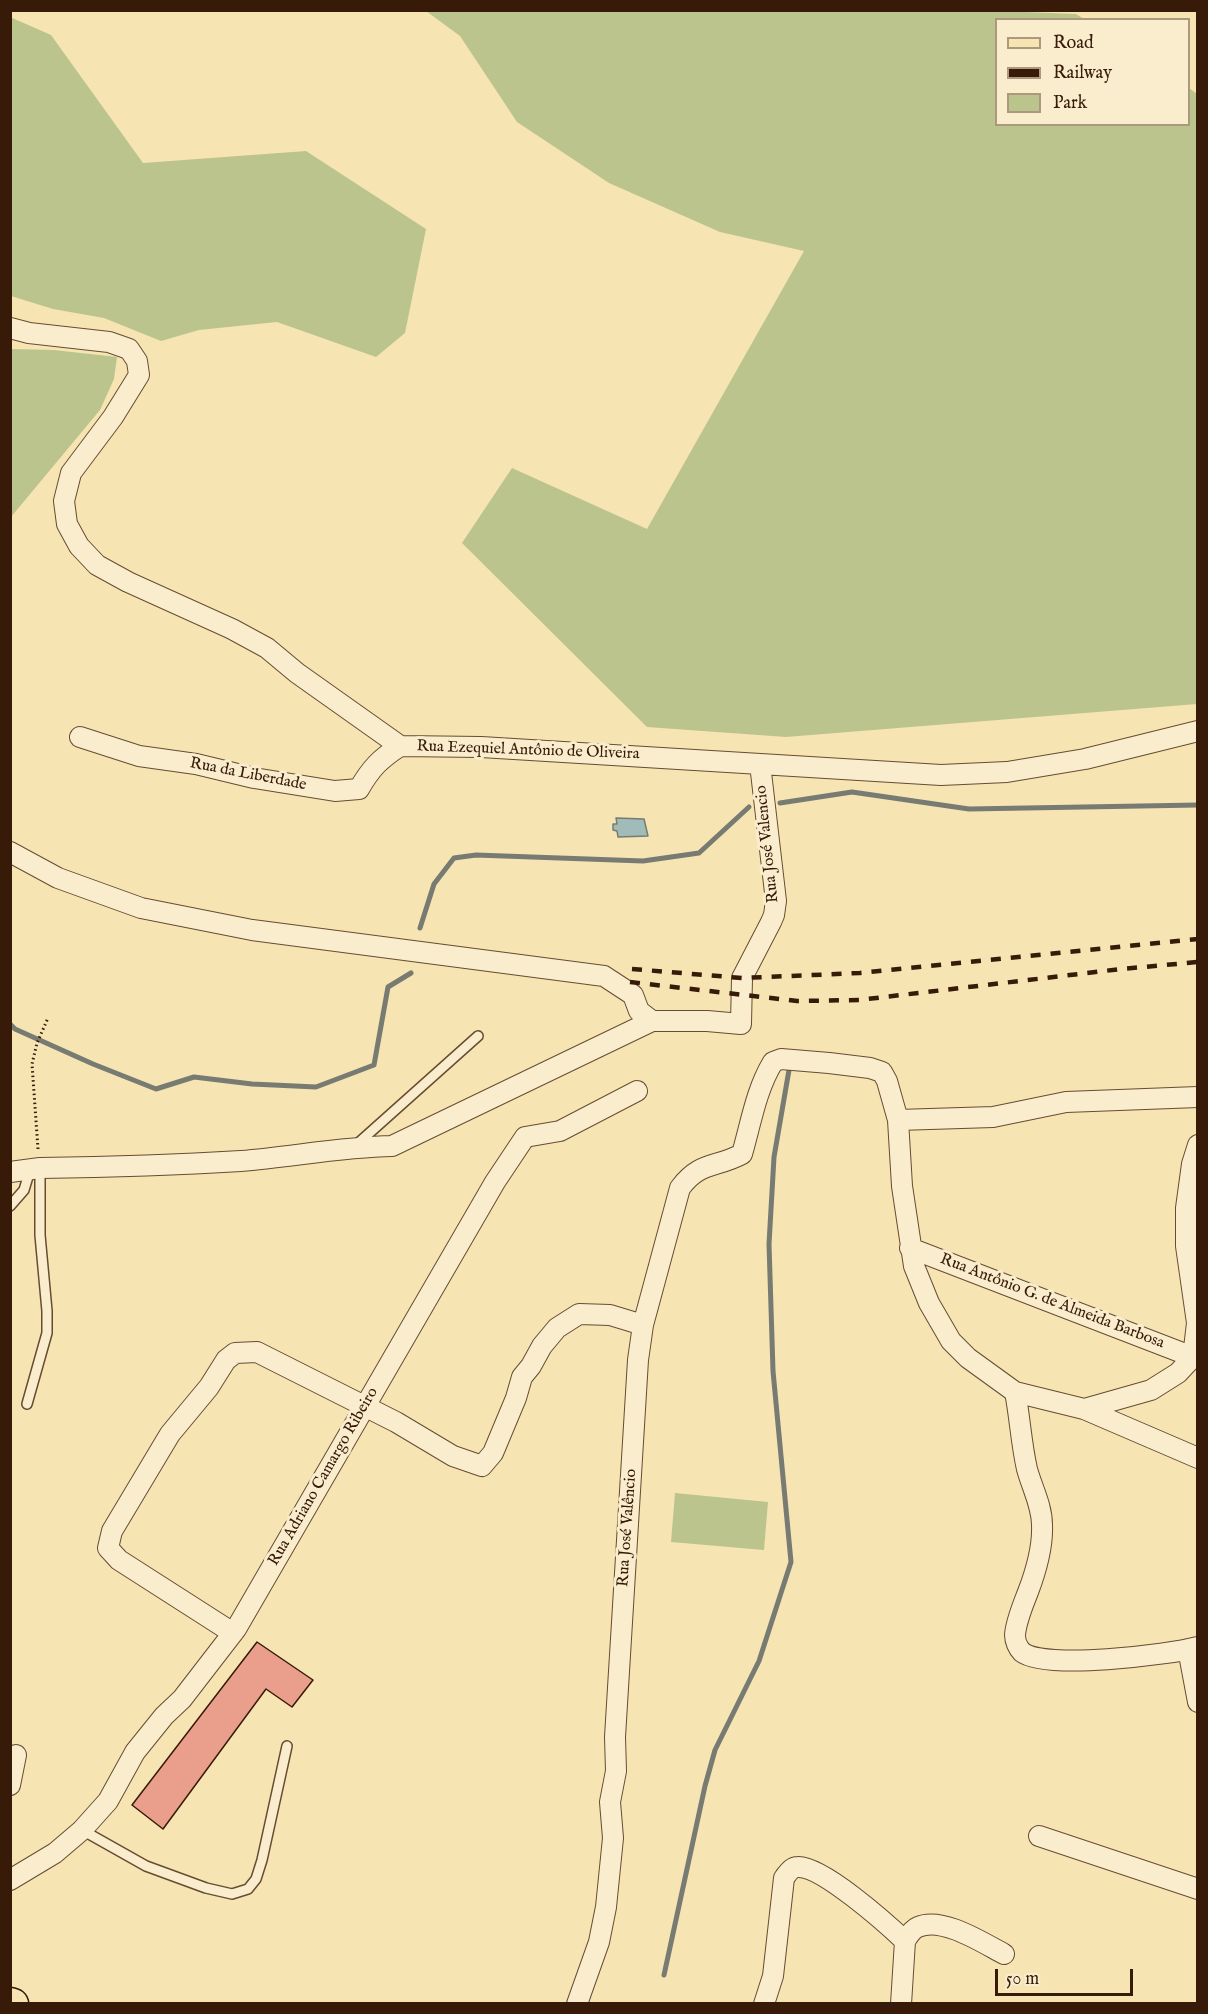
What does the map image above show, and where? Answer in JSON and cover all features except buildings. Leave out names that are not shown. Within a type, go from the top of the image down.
[{"type":"street","name":"Rua Ezequiel Antônio de Oliveira","points":[[10,328],[29,333],[109,342],[129,349],[137,361],[139,375],[113,417],[71,472],[64,501],[67,524],[78,546],[97,565],[267,648],[297,673],[400,746],[481,747],[941,775],[1007,772],[1085,759],[1149,741],[1197,731]]},
{"type":"street","name":"Rua da Liberdade","points":[[80,737],[139,756],[335,791],[359,789],[369,771],[381,758],[400,746]]},
{"type":"street","name":"Rua José Valencio","points":[[652,1021],[707,1021],[741,1024],[742,978],[771,922],[776,902],[760,764]]},
{"type":"street","points":[[10,852],[58,878],[141,908],[252,930],[604,976],[633,995],[639,1011],[652,1021],[392,1146],[241,1161],[27,1170]]},
{"type":"street","name":"Rua José Valêncio","points":[[577,2004],[599,1942],[606,1907],[613,1838],[610,1802],[616,1771],[615,1725],[638,1360],[643,1325],[680,1188],[689,1175],[742,1154],[765,1075],[772,1062],[781,1059],[870,1068],[882,1072],[887,1081],[898,1120]]},
{"type":"street","name":"Rua Adriano Camargo Ribeiro","points":[[10,1880],[55,1853],[82,1830],[108,1801],[135,1752],[164,1716],[182,1699],[233,1633],[495,1182],[525,1137],[560,1131],[637,1090]]},
{"type":"street","points":[[1197,1098],[1066,1102],[993,1116],[898,1120],[899,1152],[914,1266],[929,1303],[951,1341],[968,1358],[1015,1392],[1084,1409],[1197,1458]]},
{"type":"street","points":[[1084,1409],[1151,1390],[1178,1373],[1193,1357],[1197,1323],[1186,1246],[1186,1208],[1197,1145]]},
{"type":"street","name":"Rua Antônio G. de Almeida Barbosa","points":[[910,1248],[1193,1357]]},
{"type":"street","points":[[233,1633],[119,1560],[108,1548],[112,1531],[170,1434],[209,1387],[226,1360],[235,1353],[257,1352],[396,1422],[453,1456],[482,1466],[493,1453],[516,1398],[522,1377],[556,1328],[579,1314],[610,1315],[643,1325]]},
{"type":"street","points":[[1015,1392],[1027,1469],[1041,1508],[1042,1526],[1034,1577],[1021,1610],[1015,1636],[1017,1644],[1022,1652],[1048,1659],[1110,1660],[1192,1648],[1197,1702]]},
{"type":"street","points":[[10,1785],[16,1755]]},
{"type":"street","points":[[1039,1836],[1197,1889]]},
{"type":"street","points":[[764,2004],[773,1976],[784,1878],[790,1869],[797,1867],[818,1873],[881,1918],[905,1941]]},
{"type":"street","points":[[902,2004],[905,1941],[918,1927],[933,1925],[952,1929],[1004,1954]]},
{"type":"lane","points":[[352,1149],[478,1036]]},
{"type":"lane","points":[[10,1206],[24,1190],[27,1170]]},
{"type":"lane","points":[[27,1170],[40,1235],[47,1311],[47,1333],[27,1404]]},
{"type":"lane","points":[[82,1830],[146,1866],[206,1888],[232,1894],[248,1889],[256,1879],[262,1860],[287,1746]]},
{"type":"path","points":[[27,1170],[32,1064],[37,1042],[48,1018]]},
{"type":"green space","points":[[426,11],[1001,11],[1076,14],[1082,18],[995,18],[995,126],[1190,126],[1190,89],[1197,94],[1197,704],[786,737],[647,727],[462,543],[512,468],[647,529],[804,251],[720,232],[609,183],[517,122],[460,36]]},
{"type":"green space","points":[[10,17],[51,35],[143,163],[306,151],[426,229],[405,333],[376,357],[277,322],[199,330],[161,341],[104,318],[53,309],[11,296]]},
{"type":"green space","points":[[11,349],[54,350],[117,357],[114,379],[100,410],[11,517]]},
{"type":"green space","points":[[675,1493],[768,1502],[764,1550],[671,1542]]},
{"type":"water","points":[[616,818],[644,819],[648,836],[618,837],[617,831],[613,830],[613,824],[617,824]]},
{"type":"waterway","points":[[780,803],[852,792],[969,809],[1198,805]]},
{"type":"waterway","points":[[420,928],[434,884],[454,858],[476,855],[643,861],[699,853],[749,807]]},
{"type":"waterway","points":[[10,1024],[15,1029],[93,1064],[156,1089],[194,1077],[252,1084],[316,1087],[374,1065],[388,987],[411,973]]},
{"type":"waterway","points":[[664,1975],[715,1750],[759,1661],[791,1562],[773,1371],[769,1244],[774,1157],[789,1070]]},
{"type":"railway","points":[[632,969],[742,978],[860,973],[1198,939]]},
{"type":"railway","points":[[630,982],[797,1001],[859,1000],[1198,962]]}]
